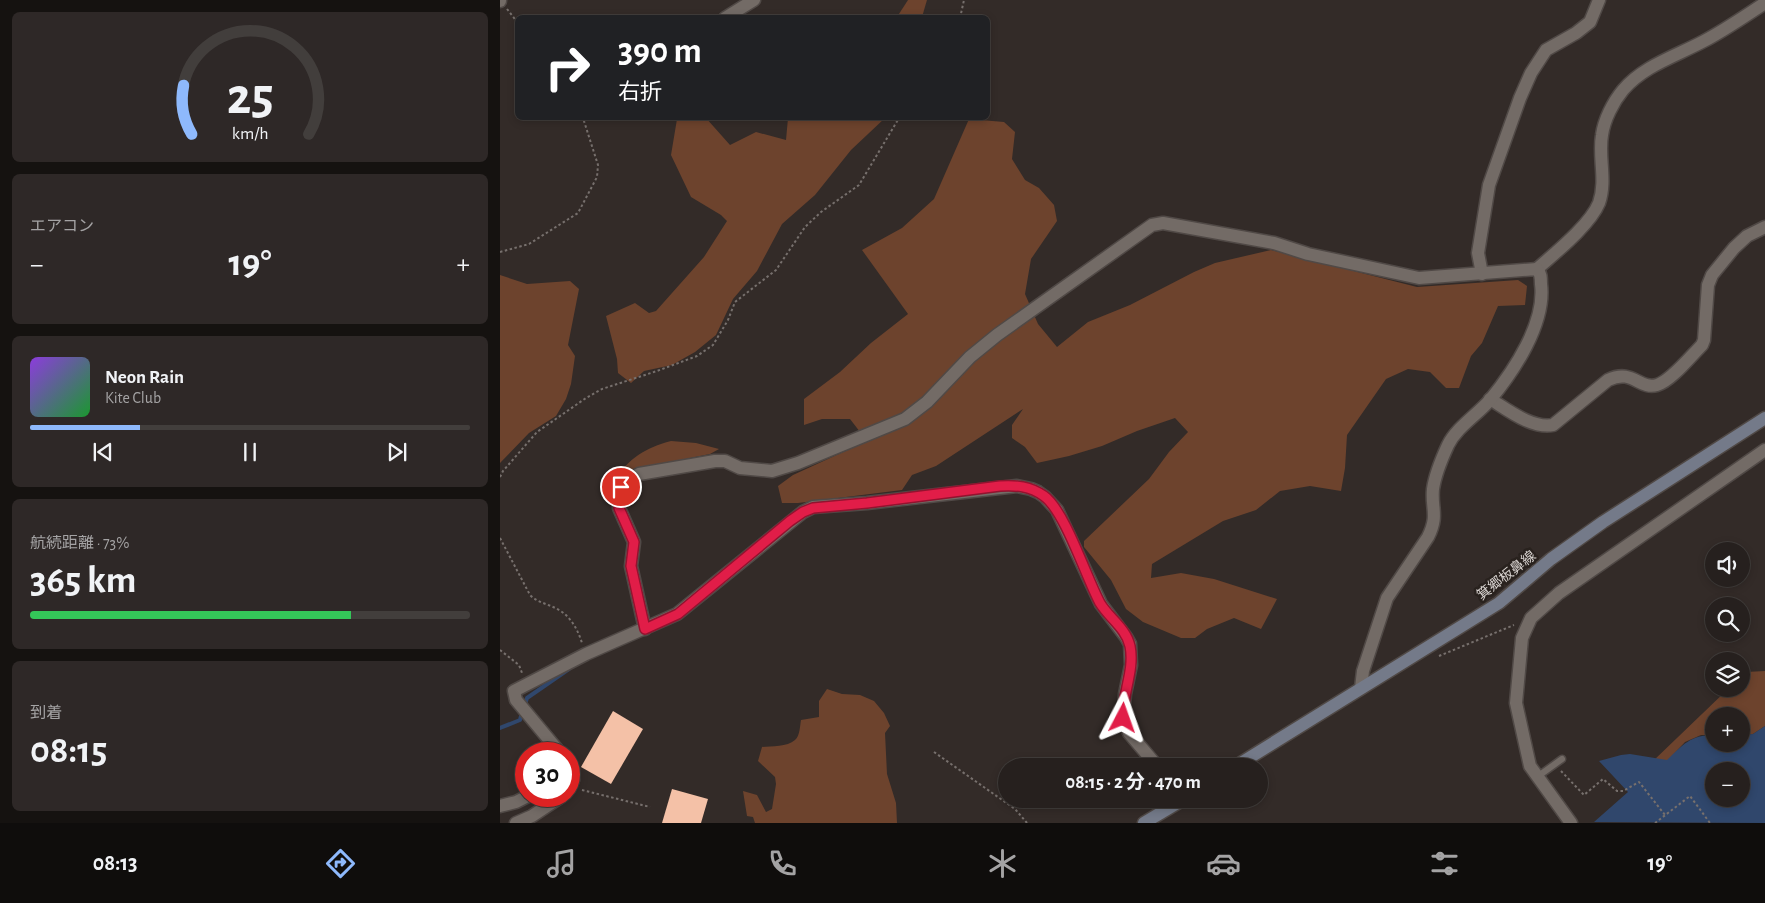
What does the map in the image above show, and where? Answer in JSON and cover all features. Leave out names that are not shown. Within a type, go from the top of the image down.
[{"type":"main road","name":"箕郷板鼻線","points":[[1249,758],[1499,603],[1551,559],[1603,522],[1765,418]]},
{"type":"main road","points":[[1144,823],[1166,808]]},
{"type":"street","points":[[730,15],[754,0]]},
{"type":"street","points":[[1482,274],[1478,253],[1489,185],[1520,98],[1531,73],[1546,50],[1576,34],[1590,22],[1599,0]]},
{"type":"street","points":[[645,629],[631,566],[634,542],[619,508],[619,494],[621,487],[626,481],[639,474],[715,461],[725,461],[740,468],[772,471],[798,463],[904,419],[927,402],[970,357],[997,335],[1152,225],[1163,223],[1274,243],[1308,254],[1419,278],[1537,269],[1565,244],[1589,218],[1598,203],[1603,180],[1602,135],[1610,110],[1623,90],[1642,73],[1704,41],[1765,3]]},
{"type":"street","points":[[1490,399],[1522,418],[1545,426],[1553,425],[1608,380],[1618,375],[1628,376],[1649,385],[1665,382],[1702,345],[1708,285],[1712,275],[1734,248],[1747,236],[1765,227]]},
{"type":"street","points":[[1361,688],[1363,670],[1387,598],[1433,528],[1435,516],[1434,483],[1449,444],[1455,434],[1490,399],[1513,368],[1531,336],[1540,315],[1543,294],[1540,272],[1537,269]]},
{"type":"street","points":[[1572,823],[1530,766],[1516,703],[1522,638],[1528,623],[1536,612],[1558,593],[1765,450]]},
{"type":"street","points":[[551,742],[516,700],[514,691],[586,654],[678,614],[803,512],[813,508],[1000,486],[1024,487],[1046,497],[1057,510],[1101,604],[1126,637],[1130,649],[1131,665],[1124,694],[1123,718],[1129,733],[1150,758]]},
{"type":"street","points":[[500,806],[515,802]]},
{"type":"street","points":[[516,823],[532,816],[545,807]]},
{"type":"lane","points":[[1537,777],[1562,759]]},
{"type":"path","points":[[500,0],[515,19]]},
{"type":"path","points":[[961,15],[964,0]]},
{"type":"path","points":[[500,252],[529,244],[578,213],[597,178],[598,165],[584,120]]},
{"type":"path","points":[[500,477],[537,432],[586,398],[602,389],[657,372],[697,356],[713,345],[728,320],[735,302],[776,270],[805,227],[821,212],[859,185],[898,120]]},
{"type":"path","points":[[500,538],[530,595],[535,600],[559,610],[570,618],[579,634],[586,654]]},
{"type":"path","points":[[1439,656],[1515,624],[1528,623]]},
{"type":"path","points":[[500,650],[519,665],[526,685]]},
{"type":"path","points":[[934,752],[1016,809],[1027,823]]},
{"type":"path","points":[[1555,764],[1584,795],[1604,779],[1617,791],[1624,791],[1639,782],[1665,815]]},
{"type":"path","points":[[580,794],[650,807]]},
{"type":"path","points":[[1655,823],[1690,796],[1710,823]]},
{"type":"shaded area","points":[[908,0],[927,0],[923,15],[898,15]]},
{"type":"shaded area","points":[[677,120],[708,120],[730,145],[756,132],[786,140],[788,120],[883,120],[851,150],[815,195],[782,224],[757,271],[733,299],[716,335],[695,352],[672,365],[644,371],[631,383],[618,373],[617,359],[606,316],[635,303],[649,313],[656,311],[704,257],[727,221],[721,215],[691,197],[671,155]]},
{"type":"shaded area","points":[[969,120],[1004,122],[1015,132],[1012,159],[1025,180],[1039,188],[1054,205],[1057,221],[1031,259],[1025,294],[1038,324],[1057,347],[1088,322],[1130,305],[1194,272],[1215,263],[1271,250],[1417,287],[1518,280],[1527,286],[1525,305],[1498,306],[1482,343],[1471,356],[1459,388],[1446,388],[1430,372],[1408,369],[1386,379],[1347,435],[1345,468],[1341,491],[1310,486],[1280,491],[1256,510],[1223,521],[1152,564],[1151,578],[1181,573],[1214,579],[1277,599],[1261,629],[1234,618],[1207,629],[1195,638],[1181,638],[1143,622],[1126,609],[1111,580],[1084,547],[1084,541],[1149,479],[1169,452],[1188,432],[1175,418],[1102,446],[1037,463],[1025,447],[1012,438],[1012,425],[1023,409],[936,466],[912,475],[902,490],[798,503],[782,503],[778,486],[793,475],[867,441],[850,419],[822,419],[804,425],[804,399],[840,372],[871,343],[908,314],[862,250],[902,228],[934,199]]},
{"type":"shaded area","points":[[500,275],[527,284],[570,281],[579,289],[568,345],[575,356],[571,384],[566,399],[556,416],[529,433],[500,463]]},
{"type":"shaded area","points":[[671,441],[696,443],[719,449],[710,454],[636,469],[614,481],[638,455],[653,447]]},
{"type":"shaded area","points":[[1765,671],[1765,726],[1750,734],[1750,707],[1709,707],[1720,697],[1750,697],[1750,672]]},
{"type":"shaded area","points":[[827,689],[842,694],[860,695],[874,701],[884,713],[890,726],[885,733],[887,774],[896,803],[897,823],[755,823],[753,817],[747,816],[743,791],[757,795],[766,812],[772,809],[776,784],[775,777],[758,761],[762,747],[784,745],[795,740],[799,733],[801,720],[819,717],[819,701]]},
{"type":"shaded area","points":[[1705,711],[1705,735],[1685,742],[1667,761],[1652,762]]},
{"type":"water","points":[[1765,726],[1765,823],[1594,822],[1628,792],[1599,761],[1630,754],[1667,760],[1687,742],[1705,735],[1705,752],[1750,752],[1750,734]]},
{"type":"building","points":[[613,711],[643,729],[611,784],[581,767]]},
{"type":"building","points":[[672,789],[708,799],[701,823],[662,823]]},
{"type":"waterway","points":[[525,705],[527,698],[569,669]]},
{"type":"waterway","points":[[500,728],[520,720],[522,712]]},
{"type":"route","points":[[621,487],[619,508],[634,542],[631,566],[645,629],[678,614],[790,521],[813,508],[1000,486],[1024,487],[1038,492],[1046,497],[1057,510],[1101,604],[1122,629],[1130,644],[1131,665],[1124,694],[1123,718]]}]
